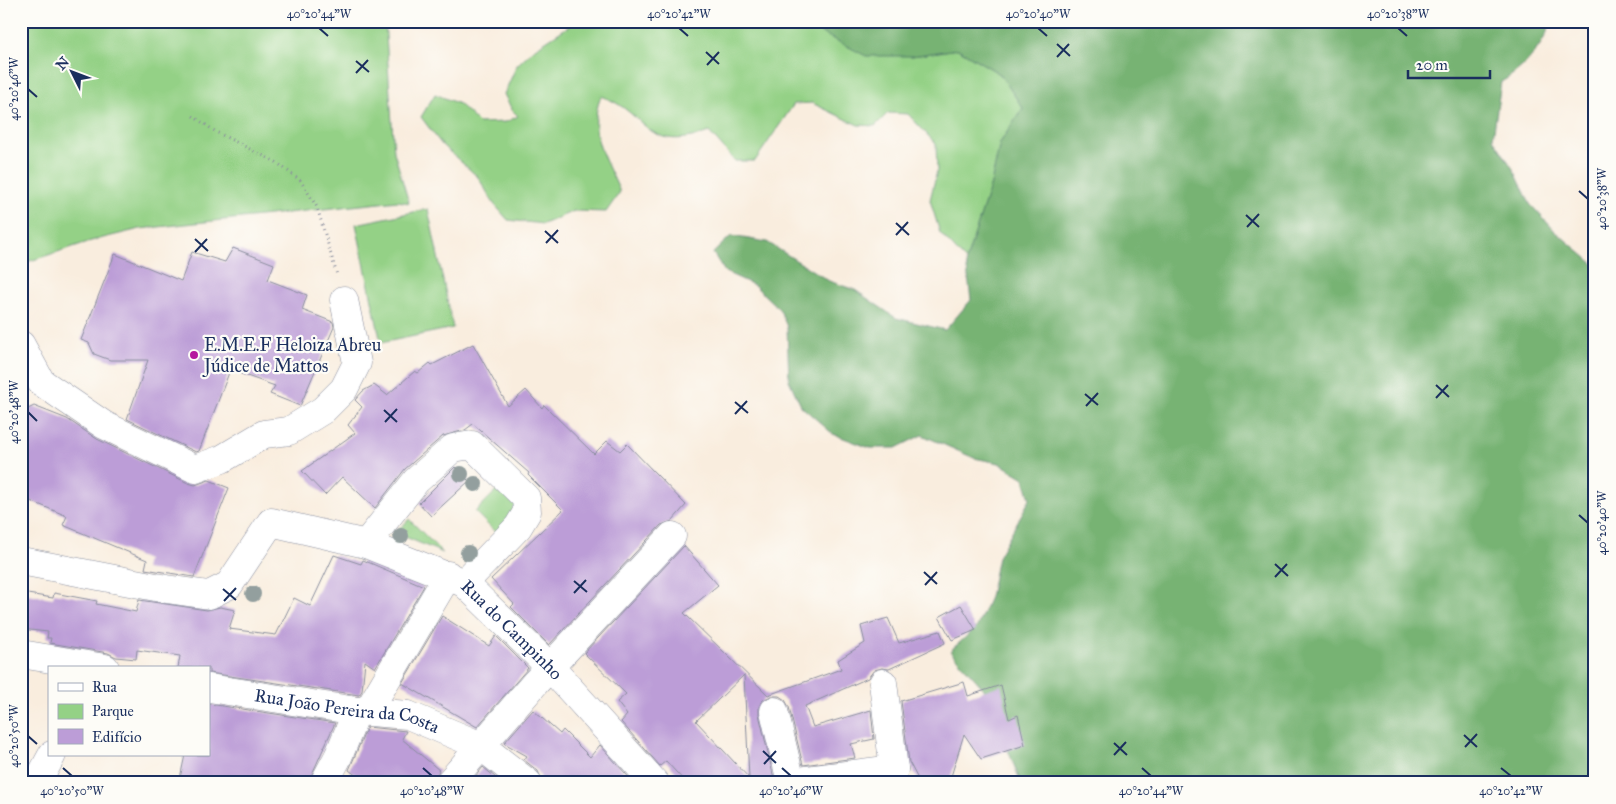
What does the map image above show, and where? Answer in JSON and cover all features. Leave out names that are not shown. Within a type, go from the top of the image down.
[{"type":"street","points":[[21,345],[41,382],[104,425],[195,469],[222,459],[264,434],[289,431],[323,410],[344,389],[357,364],[344,300]]},
{"type":"street","points":[[324,783],[363,711],[456,579],[518,527],[527,512],[526,498],[472,445],[454,448],[416,481],[366,544]]},
{"type":"street","name":"Rua do Campinho","points":[[21,561],[166,589],[209,595],[229,585],[271,522],[366,544],[456,579],[550,667],[655,783]]},
{"type":"street","points":[[449,783],[550,667],[672,536]]},
{"type":"street","points":[[21,654],[94,666]]},
{"type":"street","points":[[774,711],[791,782],[892,776],[883,683]]},
{"type":"street","name":"Rua João Pereira da Costa","points":[[210,688],[408,716],[481,746],[528,783]]},
{"type":"street","points":[[37,783],[51,756]]},
{"type":"path","points":[[194,116],[216,132],[276,162],[300,180],[317,207],[344,300]]},
{"type":"green space","points":[[21,21],[385,21],[394,152],[409,203],[398,201],[140,229],[91,241],[21,264]]},
{"type":"green space","points":[[577,21],[808,21],[812,28],[912,56],[958,49],[1000,74],[1023,108],[1000,143],[991,184],[966,261],[940,233],[930,200],[937,171],[936,144],[908,114],[888,113],[875,126],[858,125],[812,103],[794,104],[755,161],[735,161],[709,132],[688,138],[671,138],[659,135],[617,103],[601,96],[597,109],[597,134],[604,157],[620,192],[606,212],[574,211],[543,224],[508,220],[494,204],[478,177],[442,145],[421,117],[435,94],[459,104],[479,123],[506,122],[518,116],[512,110],[504,94],[517,65],[535,48]]},
{"type":"green space","points":[[808,21],[1551,21],[1548,30],[1532,56],[1517,71],[1501,82],[1493,138],[1515,172],[1530,204],[1555,231],[1595,265],[1595,783],[1021,783],[984,689],[950,651],[977,627],[990,597],[998,557],[1030,499],[1024,478],[999,463],[974,458],[922,435],[896,448],[870,448],[833,434],[801,406],[789,380],[787,327],[780,310],[754,285],[725,272],[713,253],[731,236],[767,242],[829,281],[855,290],[896,318],[945,330],[971,300],[966,261],[991,184],[1000,143],[1023,108],[1000,74],[958,49],[912,56],[866,56],[812,28]]},
{"type":"green space","points":[[428,209],[453,328],[381,343],[356,224]]},
{"type":"green space","points":[[501,486],[520,505],[498,535],[475,512]]},
{"type":"green space","points":[[409,519],[443,553],[396,533]]},
{"type":"building","points":[[233,248],[274,264],[268,280],[307,295],[302,310],[333,322],[334,327],[300,406],[270,394],[275,386],[230,370],[199,451],[196,452],[127,419],[148,360],[110,360],[94,354],[89,343],[81,340],[115,254],[181,281],[192,252],[225,262]]},
{"type":"building","points":[[473,344],[508,406],[526,390],[542,408],[544,405],[594,454],[607,441],[620,451],[627,444],[686,505],[672,521],[661,525],[549,645],[511,607],[514,604],[491,579],[563,510],[528,475],[529,473],[473,424],[465,430],[443,436],[405,469],[375,508],[342,477],[325,495],[302,471],[355,433],[348,425],[362,407],[355,400],[363,391],[374,385],[387,395],[415,371],[418,373],[430,363],[432,365]]},
{"type":"building","points":[[34,406],[67,419],[97,439],[188,483],[195,485],[209,480],[229,488],[194,577],[145,569],[147,560],[63,525],[67,516],[21,497],[21,419],[24,411]]},
{"type":"building","points":[[455,467],[469,481],[431,516],[419,503]]},
{"type":"building","points":[[684,546],[718,585],[684,613],[768,695],[841,669],[838,660],[865,643],[861,626],[888,618],[899,643],[940,631],[945,643],[889,669],[874,670],[868,678],[805,706],[813,727],[871,710],[874,739],[851,744],[855,758],[803,765],[789,707],[785,700],[779,696],[771,696],[763,700],[759,706],[759,714],[775,783],[686,783],[666,761],[660,766],[621,722],[627,715],[617,702],[626,694],[584,653]],"holes":[[[744,675],[749,778],[696,721]]]},
{"type":"building","points":[[334,555],[361,564],[363,560],[424,586],[375,668],[365,661],[362,691],[359,695],[210,673],[210,666],[178,666],[180,656],[137,650],[136,659],[116,657],[108,653],[50,643],[51,638],[47,638],[48,632],[21,629],[21,593],[53,598],[54,593],[97,601],[96,604],[136,612],[139,600],[207,610],[220,607],[235,610],[229,629],[276,635],[294,598],[310,606]]},
{"type":"building","points":[[961,605],[976,630],[952,640],[939,617]]},
{"type":"building","points":[[442,616],[489,646],[496,636],[528,668],[477,727],[402,683]]},
{"type":"building","points":[[964,682],[968,696],[1001,685],[1009,719],[1018,715],[1025,745],[981,759],[964,734],[949,783],[920,783],[909,762],[901,701]]},
{"type":"building","points":[[210,704],[335,723],[308,783],[179,783],[185,756],[210,756]]},
{"type":"building","points":[[533,710],[560,734],[563,730],[590,757],[600,745],[634,783],[543,783],[538,771],[524,760],[527,756],[504,743]]},
{"type":"building","points":[[367,727],[406,731],[402,739],[439,770],[434,783],[366,783],[349,770]]},
{"type":"building","points":[[483,767],[502,783],[470,783]]},
{"type":"place","name":"E.M.E.F Heloiza Abreu Júdice de Mattos","points":[[194,355]]}]
